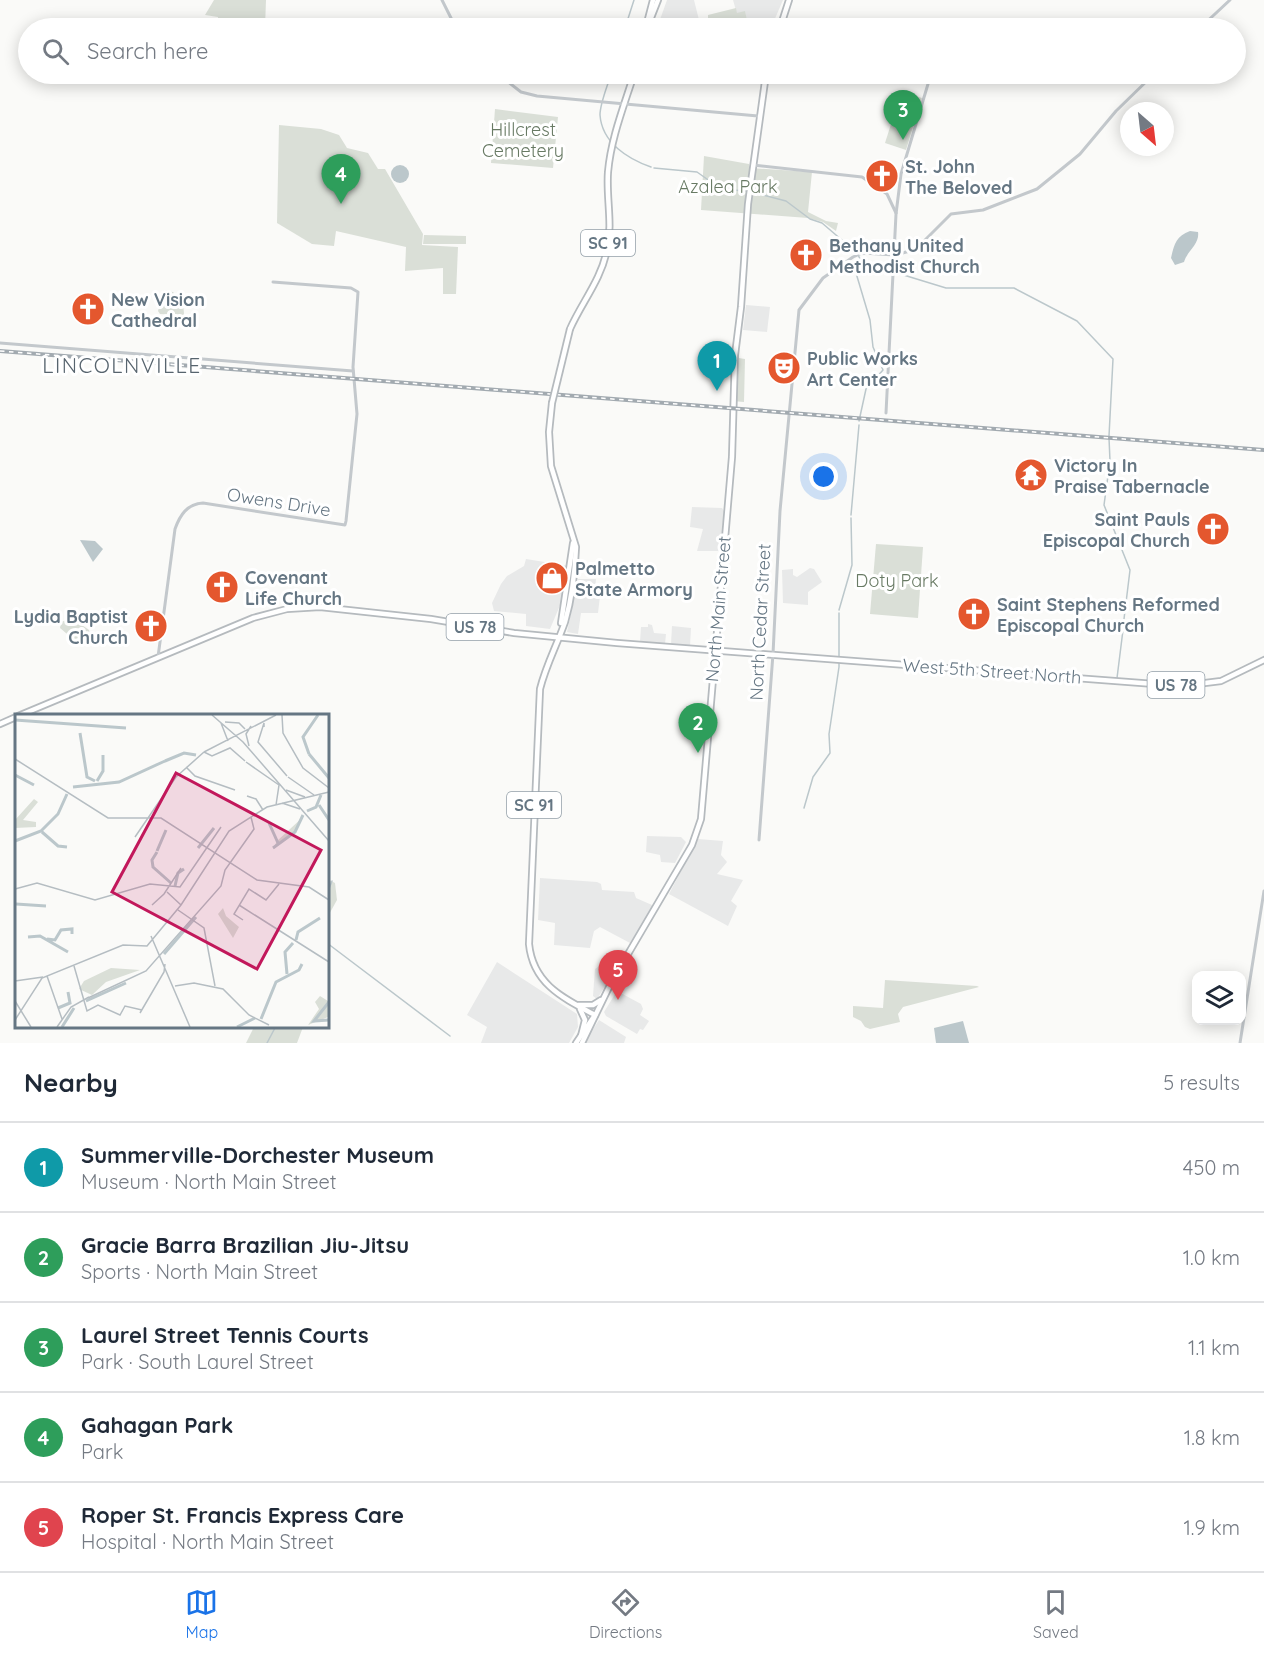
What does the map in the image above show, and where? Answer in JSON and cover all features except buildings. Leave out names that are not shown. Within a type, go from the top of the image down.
[{"type":"main road","points":[[648,18],[653,0]]},
{"type":"main road","points":[[650,18],[658,0]]},
{"type":"main road","points":[[783,18],[789,0]]},
{"type":"main road","name":"SC 91","points":[[595,1015],[548,987],[540,978],[530,955],[531,873],[540,695],[545,668],[571,597],[575,560],[573,543],[551,466],[549,432],[552,403],[570,329],[596,283],[607,251],[610,228],[608,175],[611,150],[631,84]]},
{"type":"main road","name":"North Main Street","points":[[582,1043],[604,996],[696,835],[703,805],[732,450],[735,355],[752,165],[764,84]]},
{"type":"main road","name":"US 78","points":[[22,714],[256,616],[301,607],[340,608],[507,632],[715,651]]},
{"type":"main road","name":"West 5th Street North","points":[[715,651],[1181,686],[1221,681],[1264,660]]},
{"type":"main road","name":"US 78","points":[[0,724],[15,717]]},
{"type":"main road","points":[[576,1005],[593,1005],[604,996]]},
{"type":"main road","points":[[576,1005],[584,1015],[581,1036]]},
{"type":"main road","name":"North Main Street","points":[[576,1043],[595,1015]]},
{"type":"street","points":[[442,0],[451,18]]},
{"type":"street","points":[[1211,18],[1230,0]]},
{"type":"street","points":[[510,84],[529,95],[758,116]]},
{"type":"street","points":[[886,413],[896,214],[903,165],[928,84]]},
{"type":"street","points":[[895,255],[910,251],[920,245],[954,212],[978,211],[1037,189],[1080,154],[1116,111],[1144,84]]},
{"type":"street","points":[[752,165],[862,177],[887,194],[896,214]]},
{"type":"street","name":"North Cedar Street","points":[[759,840],[773,654],[776,561],[797,314],[823,278],[857,255],[895,255]]},
{"type":"street","name":"Owens Drive","points":[[158,657],[175,529],[178,519],[188,507],[203,503],[345,525],[350,497],[357,414],[353,369],[357,290],[273,282]]},
{"type":"street","points":[[0,344],[345,371],[353,369]]},
{"type":"street","points":[[1240,1043],[1264,891]]},
{"type":"shaded area","points":[[667,0],[694,0],[698,18],[661,18]]},
{"type":"shaded area","points":[[733,0],[783,0],[775,18],[746,18],[745,12],[737,14]]},
{"type":"shaded area","points":[[400,165],[408,170],[409,174],[404,182],[400,183],[392,178],[391,174],[396,166]]},
{"type":"shaded area","points":[[1190,231],[1198,232],[1197,240],[1184,262],[1175,265],[1171,258],[1175,245],[1179,238]]},
{"type":"shaded area","points":[[746,305],[770,307],[767,332],[743,330]]},
{"type":"shaded area","points":[[692,507],[722,508],[724,511],[720,551],[697,551],[703,529],[690,527]]},
{"type":"shaded area","points":[[80,540],[95,541],[103,549],[93,562]]},
{"type":"shaded area","points":[[526,559],[569,566],[561,603],[550,629],[526,626],[526,614],[494,611],[492,603],[501,584],[507,576],[524,566]]},
{"type":"shaded area","points":[[810,568],[814,569],[822,582],[808,592],[808,605],[783,603],[782,570],[793,569],[793,575],[797,577]]},
{"type":"shaded area","points":[[578,579],[596,579],[595,589],[600,596],[598,613],[581,613],[578,634],[567,632]]},
{"type":"shaded area","points":[[648,624],[652,625],[654,633],[666,634],[665,644],[640,642],[641,627],[648,627]]},
{"type":"shaded area","points":[[672,626],[691,628],[690,646],[671,644]]},
{"type":"shaded area","points":[[647,836],[681,837],[686,842],[675,863],[661,862],[660,855],[646,852]]},
{"type":"shaded area","points":[[698,839],[723,841],[721,855],[727,862],[717,874],[743,880],[731,901],[737,906],[728,926],[669,894]]},
{"type":"shaded area","points":[[540,878],[597,882],[601,884],[602,890],[634,892],[636,898],[652,905],[652,908],[630,943],[600,927],[594,931],[590,948],[554,945],[555,923],[538,920]]},
{"type":"shaded area","points":[[607,961],[616,962],[618,966],[597,999],[593,996],[595,969]]},
{"type":"shaded area","points":[[497,962],[577,1014],[578,1027],[569,1043],[481,1043],[487,1027],[467,1015]]},
{"type":"shaded area","points":[[617,991],[641,1004],[643,1009],[640,1015],[649,1021],[637,1034],[606,1016],[604,1012]]},
{"type":"shaded area","points":[[599,1020],[626,1037],[624,1043],[584,1043]]},
{"type":"shaded area","points":[[963,1021],[969,1043],[936,1043],[934,1028]]},
{"type":"green space","points":[[214,0],[266,0],[265,18],[218,18],[205,15]]},
{"type":"green space","points":[[736,8],[737,13],[745,11],[747,18],[708,18],[708,15]]},
{"type":"green space","points":[[909,94],[922,98],[906,150],[885,143],[892,121]]},
{"type":"green space","name":"Hillcrest Cemetery","points":[[495,109],[558,117],[553,168],[491,163]]},
{"type":"green space","points":[[279,125],[321,129],[339,135],[347,148],[368,153],[378,169],[385,169],[423,234],[422,245],[458,247],[456,294],[443,294],[443,268],[405,271],[406,247],[336,231],[334,246],[312,244],[277,223]]},
{"type":"green space","name":"Azalea Park","points":[[704,156],[749,164],[750,168],[812,172],[808,212],[826,221],[838,223],[836,231],[823,222],[808,218],[701,210]]},
{"type":"green space","points":[[424,235],[466,236],[466,244],[423,244]]},
{"type":"green space","points":[[163,290],[176,294],[183,306],[184,315],[160,314],[158,311]]},
{"type":"green space","points":[[739,358],[745,359],[744,402],[732,401]]},
{"type":"green space","name":"Doty Park","points":[[876,544],[923,547],[918,618],[870,614]]},
{"type":"green space","points":[[72,618],[89,630],[90,638],[77,640],[60,628],[61,622]]},
{"type":"green space","points":[[328,880],[335,883],[337,900],[328,916]]},
{"type":"green space","points":[[885,980],[979,987],[903,1007],[898,1014],[900,1022],[870,1029],[853,1017],[853,1006],[883,1008]]},
{"type":"green space","points":[[253,1028],[303,1028],[297,1043],[246,1043]]},
{"type":"waterway","points":[[628,18],[634,0]]},
{"type":"waterway","points":[[608,84],[600,110],[606,134],[618,149],[651,167]]},
{"type":"waterway","points":[[654,168],[697,172],[721,189],[746,191]]},
{"type":"waterway","points":[[751,192],[786,201],[810,219],[822,223],[857,253],[866,270],[897,273],[946,288],[1014,288],[1077,321],[1113,359],[1109,436]]},
{"type":"waterway","points":[[859,421],[866,389],[883,370],[873,347],[870,320],[856,273],[862,267]]},
{"type":"waterway","points":[[851,515],[859,425]]},
{"type":"waterway","points":[[1109,438],[1110,461],[1104,505],[1130,570],[1124,619]]},
{"type":"waterway","points":[[839,610],[852,565],[851,518]]},
{"type":"waterway","points":[[804,808],[813,777],[830,753],[829,734],[839,667],[839,613]]},
{"type":"waterway","points":[[1117,678],[1124,622]]},
{"type":"waterway","points":[[328,891],[332,881]]},
{"type":"waterway","points":[[328,944],[450,1036]]},
{"type":"waterway","points":[[267,1043],[275,1028]]},
{"type":"railway","points":[[0,351],[1264,450]]},
{"type":"place","name":"Laurel Street Tennis Courts","points":[[903,140]]},
{"type":"place","name":"St. John The Beloved","points":[[882,176]]},
{"type":"place","name":"Gahagan Park","points":[[341,204]]},
{"type":"place","name":"Bethany United Methodist Church","points":[[806,255]]},
{"type":"place","name":"New Vision Cathedral","points":[[88,309]]},
{"type":"place","name":"Public Works Art Center","points":[[784,368]]},
{"type":"place","name":"Summerville-Dorchester Museum","points":[[717,391]]},
{"type":"place","name":"Victory In Praise Tabernacle","points":[[1031,475]]},
{"type":"place","name":"Saint Pauls Episcopal Church","points":[[1213,529]]},
{"type":"place","name":"Palmetto State Armory","points":[[552,578]]},
{"type":"place","name":"Covenant Life Church","points":[[222,587]]},
{"type":"place","name":"Saint Stephens Reformed Episcopal Church","points":[[974,614]]},
{"type":"place","name":"Lydia Baptist Church","points":[[151,626]]},
{"type":"place","name":"Gracie Barra Brazilian Jiu-Jitsu","points":[[698,753]]},
{"type":"place","name":"Roper St. Francis Express Care","points":[[618,1000]]},
{"type":"district","name":"LINCOLNVILLE","points":[[122,365]]}]
